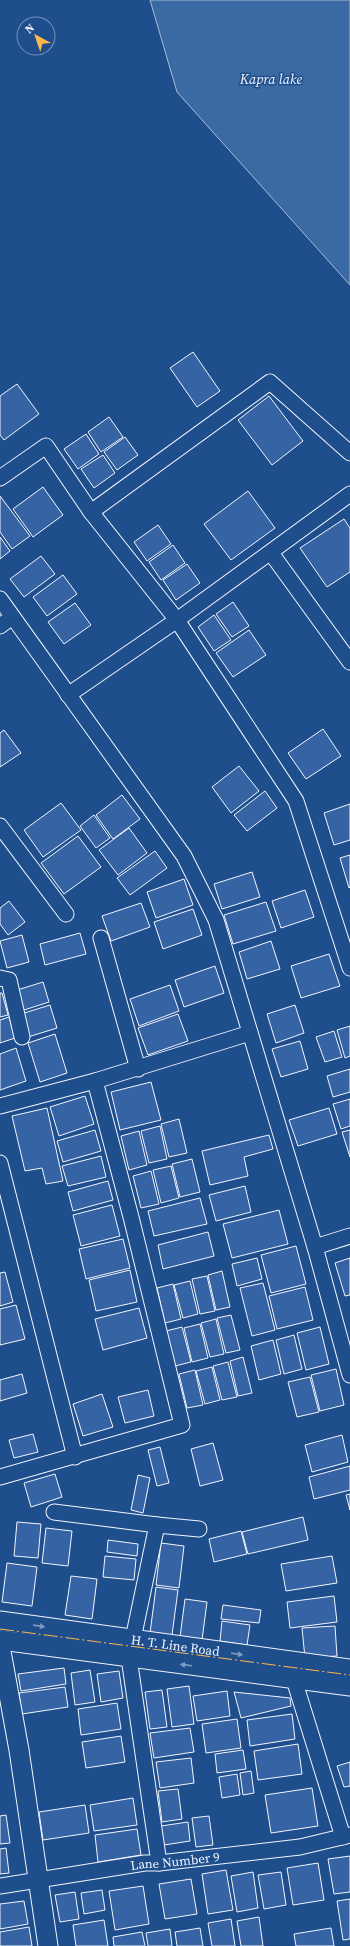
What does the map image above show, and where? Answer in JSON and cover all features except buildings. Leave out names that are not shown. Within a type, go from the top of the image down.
[{"type":"street","points":[[91,512],[270,382],[350,453]]},
{"type":"street","points":[[0,478],[46,446],[91,512],[177,620],[296,802],[350,968]]},
{"type":"street","points":[[68,695],[271,553],[350,494]]},
{"type":"street","points":[[271,553],[350,662]]},
{"type":"street","points":[[0,599],[6,622],[68,695],[184,856],[216,920],[315,1247],[350,1375]]},
{"type":"street","points":[[0,826],[66,914]]},
{"type":"street","points":[[101,938],[138,1069]]},
{"type":"street","points":[[0,978],[9,980],[22,1037]]},
{"type":"street","points":[[0,1106],[138,1069],[250,1033]]},
{"type":"street","points":[[0,1477],[182,1426],[131,1217],[95,1081]]},
{"type":"street","points":[[0,1163],[75,1457]]},
{"type":"street","points":[[315,1247],[350,1236]]},
{"type":"street","points":[[54,1512],[199,1529]]},
{"type":"street","points":[[157,1525],[131,1649],[159,1863]]},
{"type":"street","name":"H. T. Line Road","points":[[1,1629],[131,1649],[291,1670],[350,1670]]},
{"type":"street","points":[[0,1646],[19,1750],[48,1946]]},
{"type":"street","points":[[291,1670],[346,1836]]},
{"type":"street","name":"H. T. Line Road","points":[[291,1670],[350,1686]]},
{"type":"street","name":"Lane Number 9","points":[[0,1886],[145,1863],[159,1863],[300,1846],[346,1836]]},
{"type":"water","name":"Kapra lake","points":[[150,0],[350,0],[350,285],[177,92]]},
{"type":"power","points":[[0,1629],[350,1675]]}]
